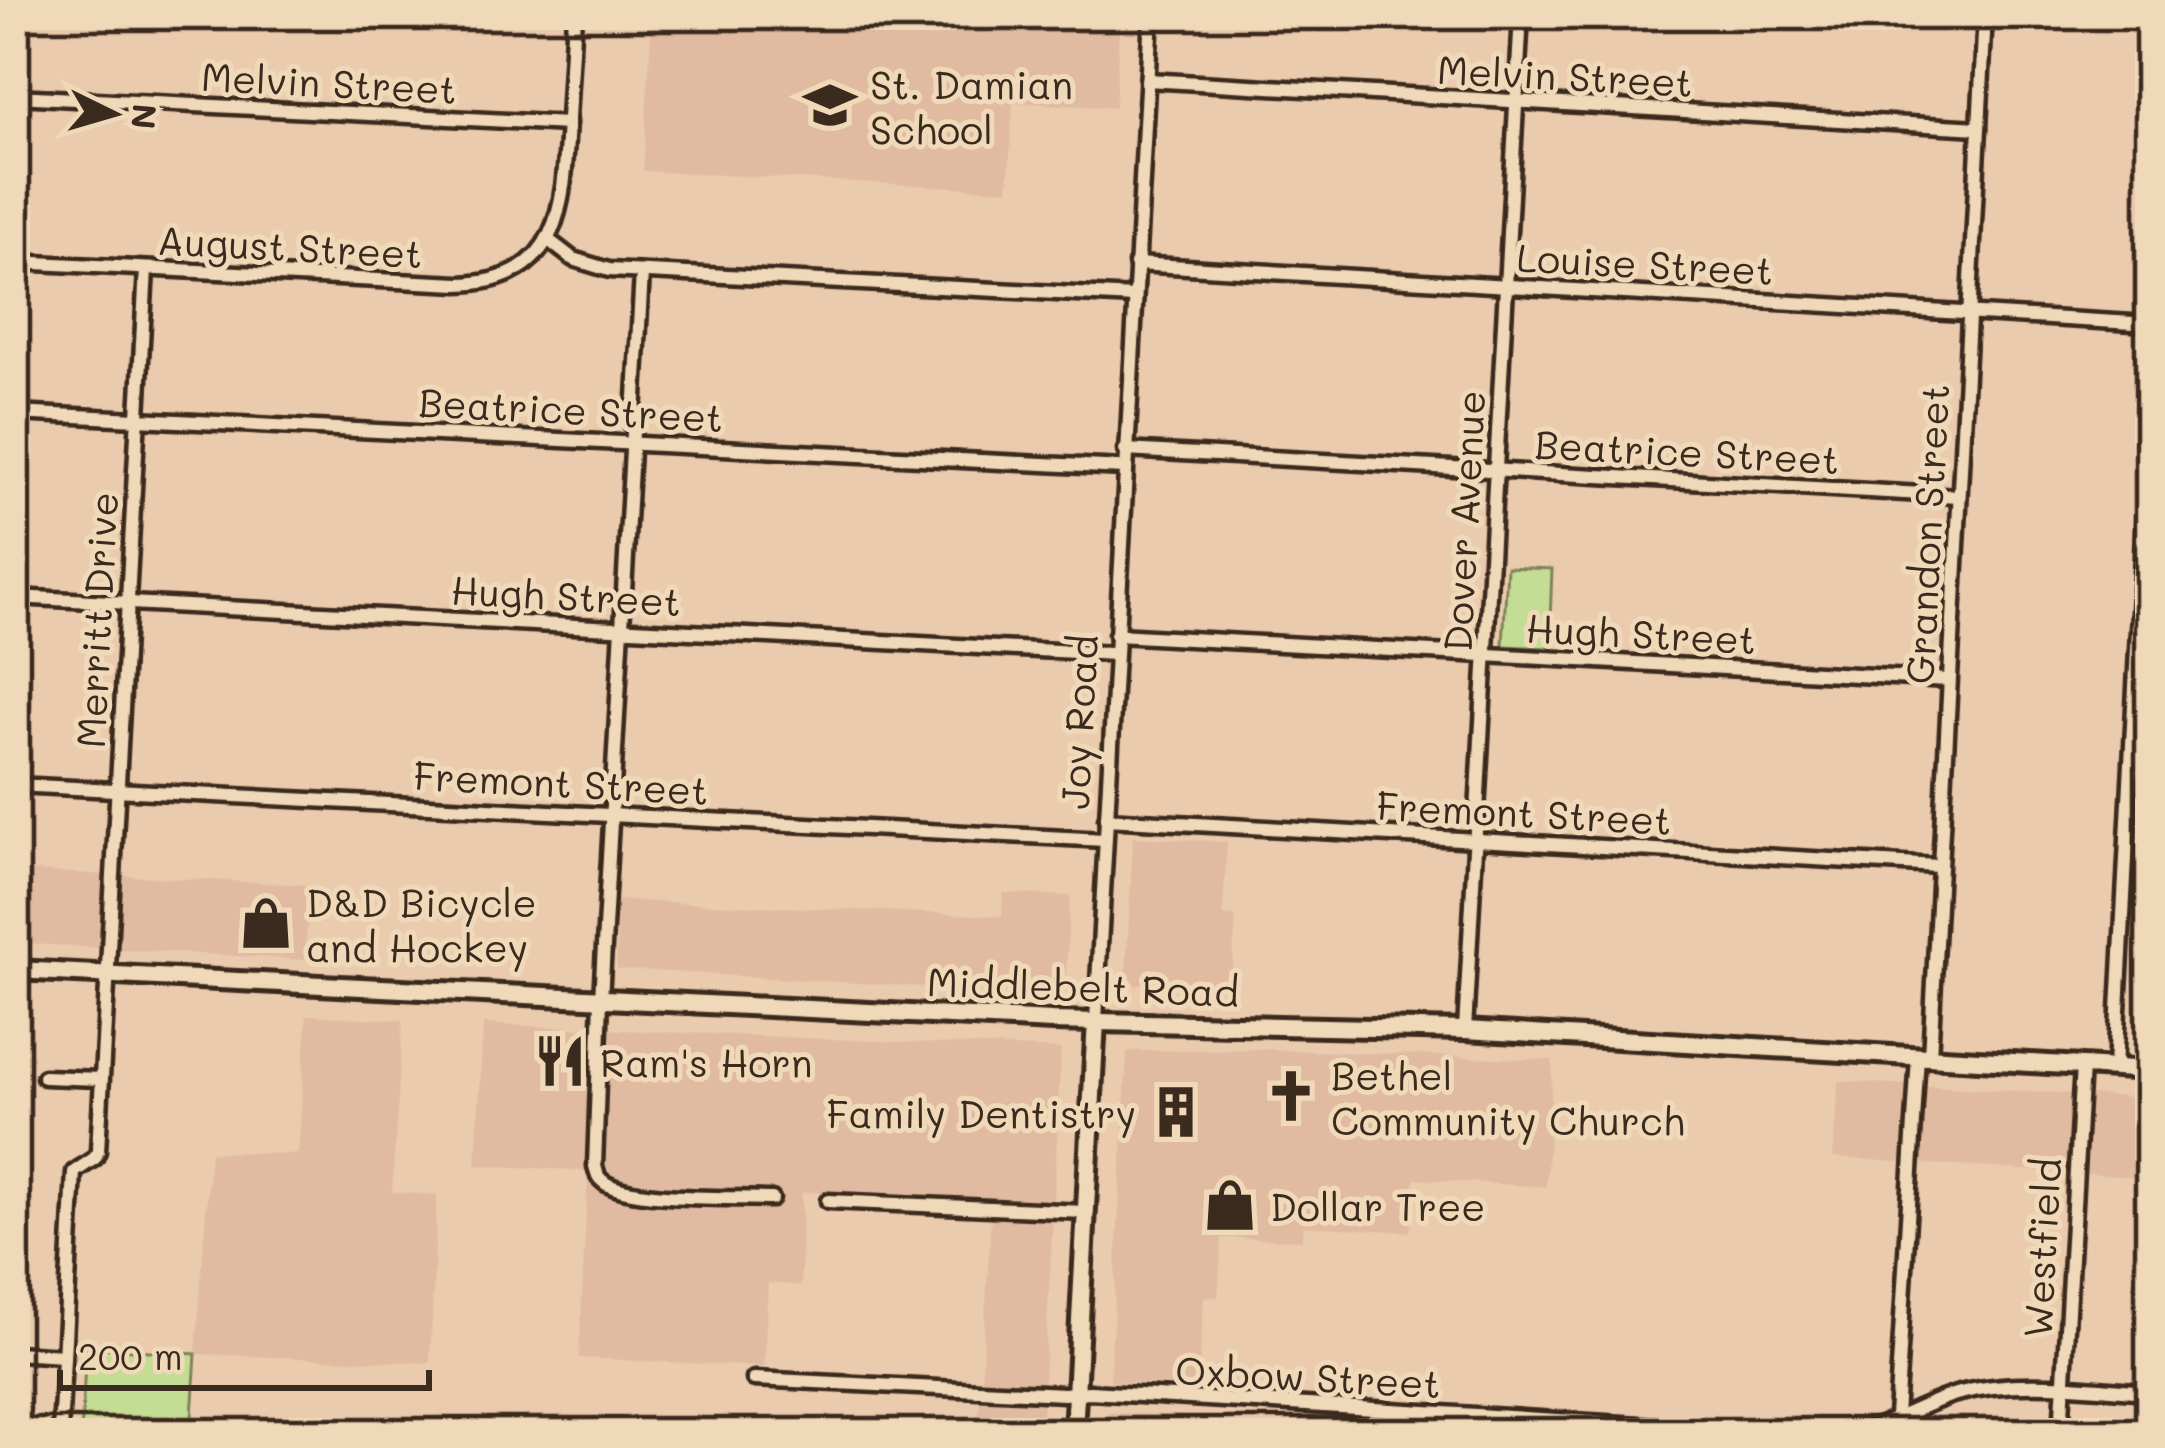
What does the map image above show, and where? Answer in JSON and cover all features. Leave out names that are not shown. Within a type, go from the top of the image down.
[{"type":"main road","name":"Middlebelt Road","points":[[15,970],[1096,1020],[1465,1030],[2150,1070]]},
{"type":"main road","name":"Joy Road","points":[[1074,1433],[1096,1020]]},
{"type":"street","points":[[574,15],[566,189],[547,239],[563,253],[589,265],[642,273],[1135,297]]},
{"type":"street","name":"Joy Road","points":[[1096,1020],[1151,15]]},
{"type":"street","name":"Dover Avenue","points":[[1465,1030],[1521,15]]},
{"type":"street","name":"Grandon Street","points":[[1896,1426],[1938,866],[1985,15]]},
{"type":"street","name":"Melvin Street","points":[[1147,80],[1979,128]]},
{"type":"street","name":"Melvin Street","points":[[15,96],[568,124]]},
{"type":"street","name":"August Street","points":[[15,262],[469,284],[512,271],[547,239]]},
{"type":"street","name":"Louise Street","points":[[1136,264],[2150,324]]},
{"type":"street","name":"Merritt Drive","points":[[60,1433],[74,1172],[98,1151],[146,268]]},
{"type":"street","points":[[642,273],[593,1148],[599,1178],[633,1193],[772,1198]]},
{"type":"street","points":[[2115,1068],[2150,402]]},
{"type":"street","name":"Beatrice Street","points":[[15,413],[1124,468]]},
{"type":"street","name":"Beatrice Street","points":[[1125,450],[1959,496]]},
{"type":"street","name":"Hugh Street","points":[[15,597],[1115,654]]},
{"type":"street","name":"Hugh Street","points":[[1115,635],[1948,680]]},
{"type":"street","name":"Fremont Street","points":[[15,785],[1105,840]]},
{"type":"street","name":"Fremont Street","points":[[1106,819],[1938,866]]},
{"type":"street","name":"Westfield","points":[[2061,1433],[2082,1066]]},
{"type":"street","points":[[44,1076],[100,1079]]},
{"type":"street","points":[[828,1201],[1085,1212]]},
{"type":"street","points":[[15,1353],[64,1356]]},
{"type":"street","name":"Oxbow Street","points":[[754,1379],[1775,1433]]},
{"type":"street","points":[[1852,1433],[1896,1426],[1974,1390],[2014,1385],[2150,1392]]},
{"type":"shaded area","name":"St. Damian School","points":[[652,15],[1120,15],[1115,108],[1013,102],[1008,190],[643,171]]},
{"type":"shaded area","points":[[1133,837],[1227,842],[1223,915],[1236,917],[1231,985],[1146,981],[1136,986],[1126,973]]},
{"type":"shaded area","points":[[15,870],[309,885],[305,960],[15,943]]},
{"type":"shaded area","points":[[1003,893],[1070,896],[1065,991],[617,969],[616,900],[1002,916]]},
{"type":"shaded area","points":[[307,1015],[403,1020],[392,1192],[437,1195],[430,1363],[196,1354],[210,1152],[298,1154]]},
{"type":"shaded area","points":[[483,1024],[1061,1049],[1054,1200],[802,1192],[801,1286],[768,1283],[764,1367],[579,1358],[588,1171],[476,1165]]},
{"type":"shaded area","points":[[1258,1049],[1553,1060],[1546,1187],[1415,1179],[1410,1232],[1304,1226],[1302,1240],[1222,1238],[1218,1297],[1204,1297],[1198,1387],[1110,1381],[1127,1051]]},
{"type":"shaded area","points":[[1838,1081],[2150,1098],[2150,1178],[1833,1158]]},
{"type":"shaded area","points":[[991,1218],[1053,1221],[1041,1433],[978,1433]]},
{"type":"shaded area","points":[[1108,1412],[1194,1417],[1194,1433],[1107,1433]]},
{"type":"green space","points":[[1507,567],[1552,569],[1549,648],[1503,646]]},
{"type":"green space","points":[[86,1347],[196,1354],[191,1433],[81,1433]]},
{"type":"place","name":"St. Damian School","points":[[830,105]]},
{"type":"place","name":"D&D Bicycle and Hockey","points":[[266,923]]},
{"type":"place","name":"Ram's Horn","points":[[560,1061]]},
{"type":"place","name":"Bethel Community Church","points":[[1291,1096]]},
{"type":"place","name":"Family Dentistry","points":[[1176,1112]]},
{"type":"place","name":"Dollar Tree","points":[[1230,1205]]}]
